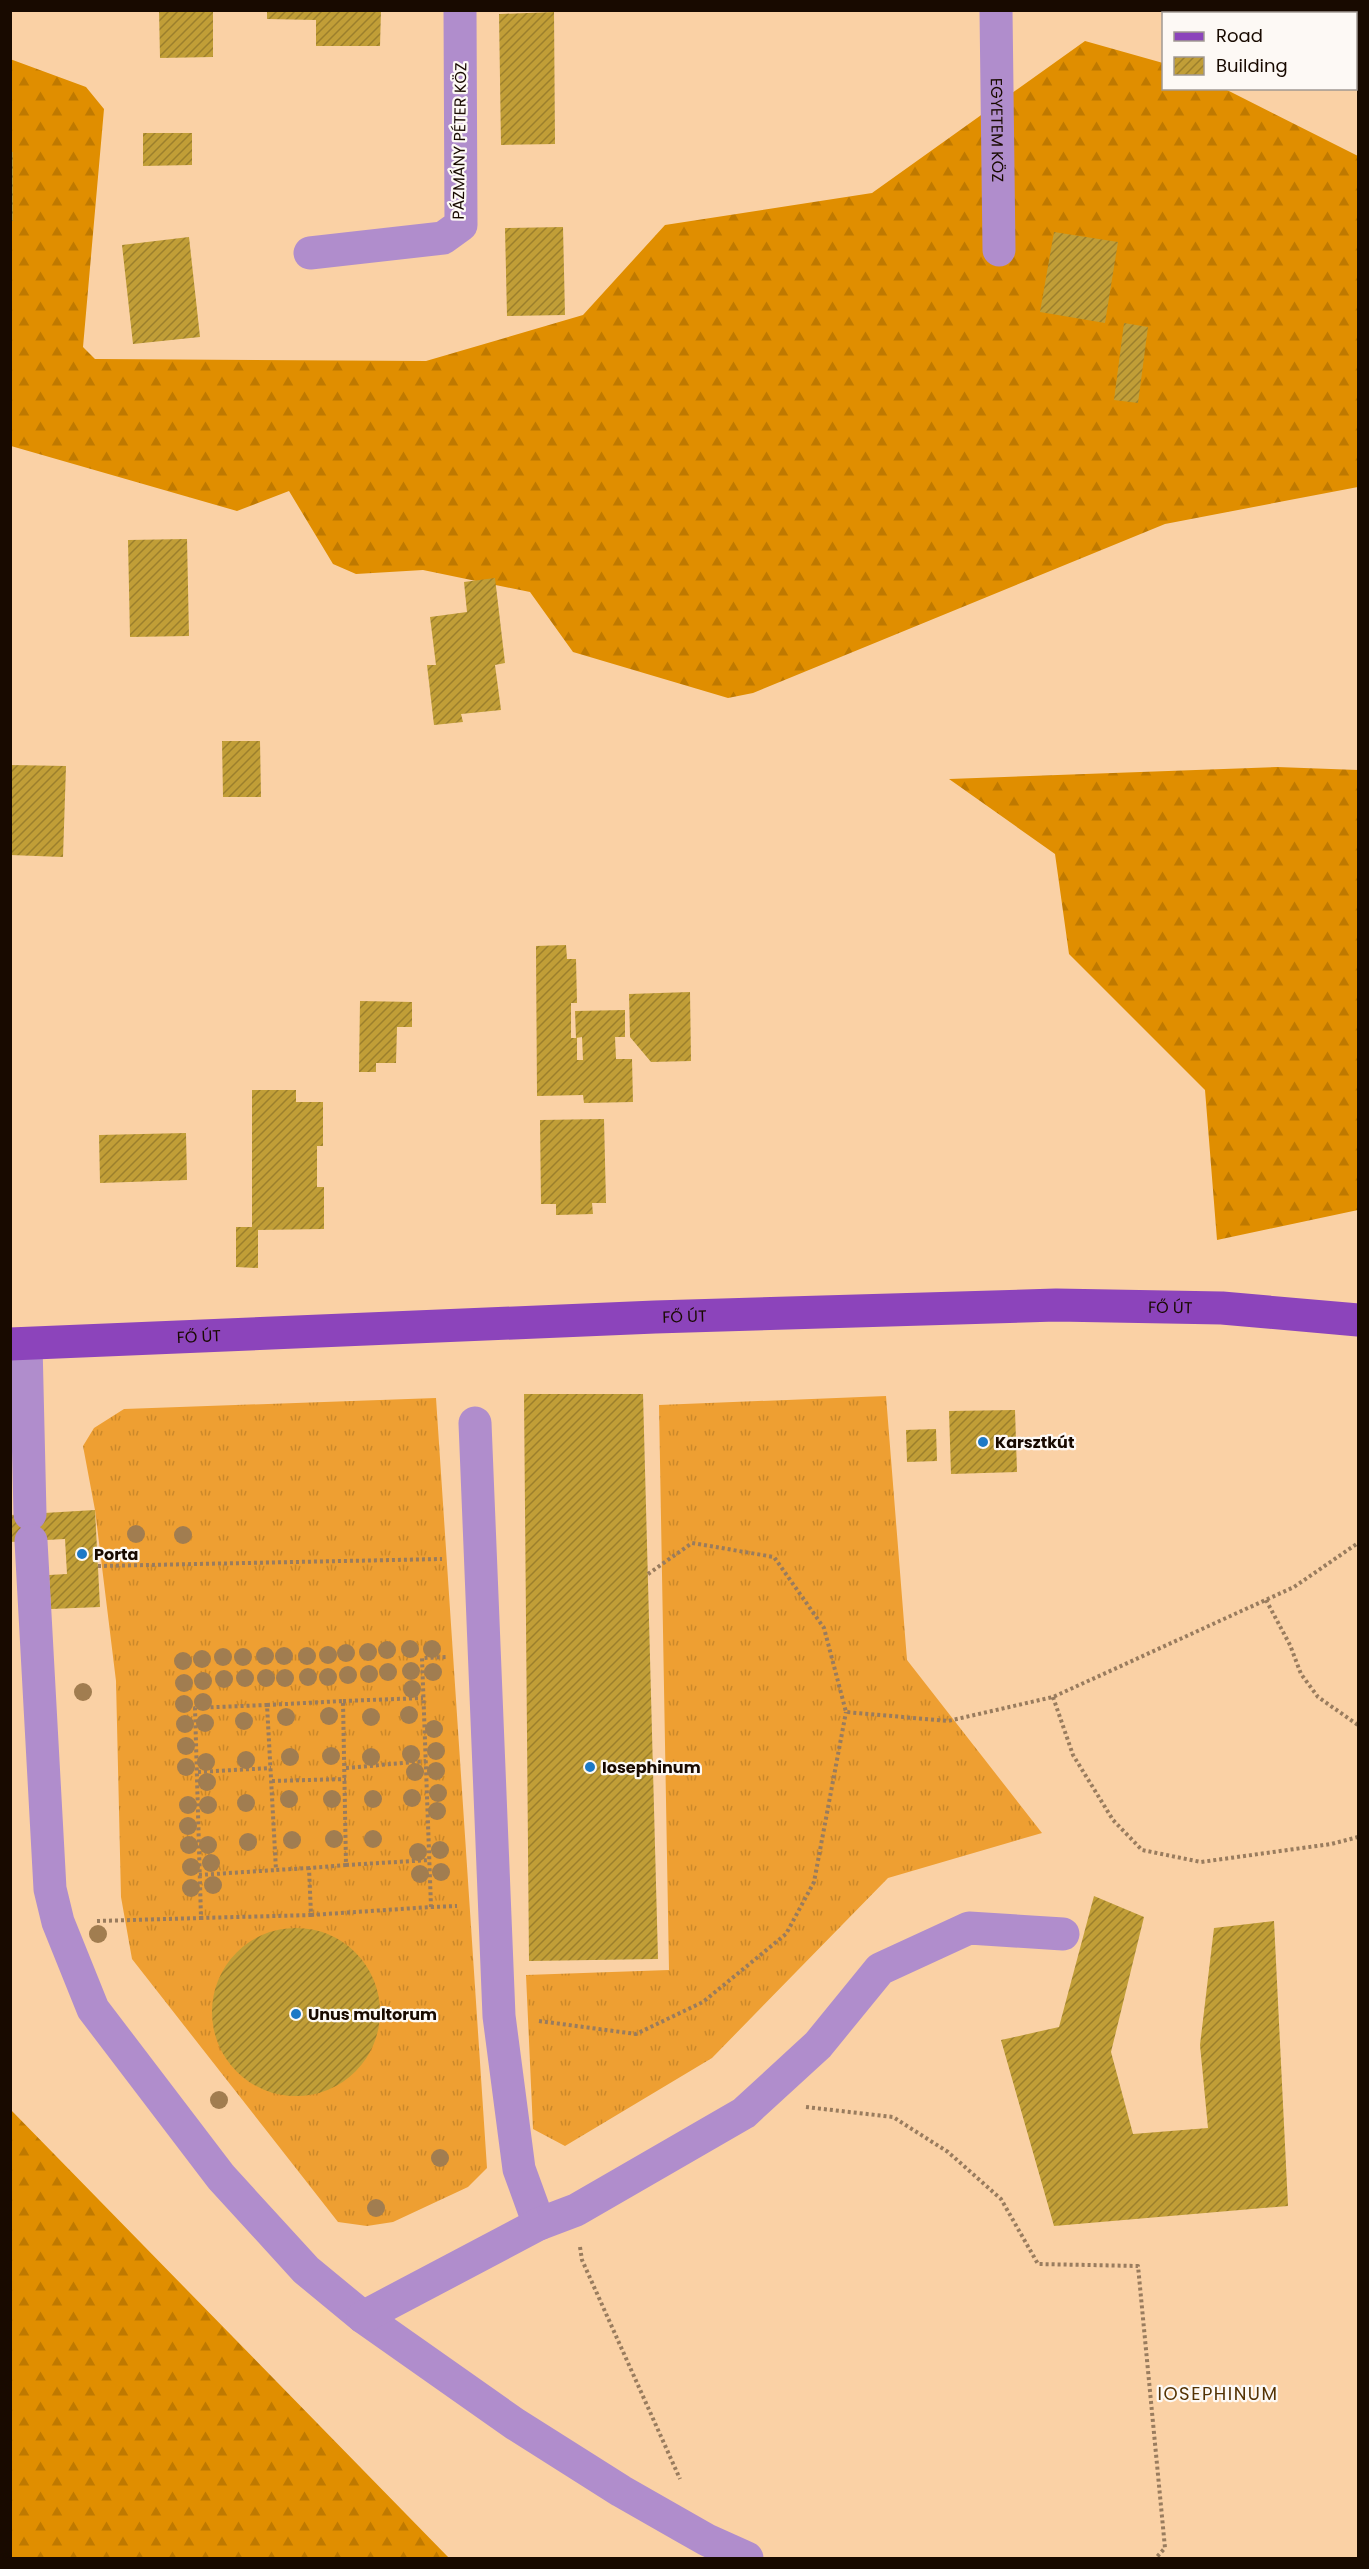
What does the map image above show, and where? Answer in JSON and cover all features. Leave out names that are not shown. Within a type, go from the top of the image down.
[{"type":"main road","name":"FŐ ÚT","points":[[18,1344],[655,1317],[1056,1305],[1222,1308],[1359,1320]]},
{"type":"street","name":"PÁZMÁNY PÉTER KÖZ","points":[[310,253],[443,238],[461,225],[460,10]]},
{"type":"street","name":"EGYETEM KÖZ","points":[[996,10],[999,250]]},
{"type":"street","points":[[18,1344],[31,1528],[50,1889],[58,1922],[93,2009],[214,2167],[306,2270],[363,2317],[515,2424],[611,2485],[707,2540],[747,2559]]},
{"type":"street","points":[[475,1423],[499,2016],[519,2169],[539,2224]]},
{"type":"street","points":[[363,2317],[539,2224],[576,2211],[744,2113],[818,2045],[880,1969],[969,1928],[1063,1934]]},
{"type":"path","points":[[499,2016],[636,2034],[703,2002],[786,1934],[814,1882],[846,1712],[824,1628],[774,1557],[692,1543],[648,1574]]},
{"type":"path","points":[[846,1712],[948,1721],[1053,1697],[1294,1587],[1359,1543]]},
{"type":"path","points":[[98,1566],[480,1559]]},
{"type":"path","points":[[1266,1600],[1290,1645],[1301,1674],[1318,1697],[1359,1725]]},
{"type":"path","points":[[58,1922],[311,1915],[431,1907],[422,1658],[484,1655]]},
{"type":"path","points":[[1053,1697],[1073,1755],[1113,1820],[1142,1850],[1202,1862],[1331,1844],[1359,1837]]},
{"type":"path","points":[[201,1918],[195,1708],[423,1698]]},
{"type":"path","points":[[343,1701],[346,1865]]},
{"type":"path","points":[[267,1705],[276,1870]]},
{"type":"path","points":[[346,1768],[426,1761]]},
{"type":"path","points":[[198,1772],[271,1768]]},
{"type":"path","points":[[272,1781],[346,1779]]},
{"type":"path","points":[[200,1875],[430,1860]]},
{"type":"path","points":[[309,1868],[311,1915]]},
{"type":"path","points":[[744,2113],[796,2106],[893,2117],[948,2152],[1001,2199],[1038,2264],[1138,2266],[1165,2548],[1156,2559]]},
{"type":"path","points":[[576,2211],[582,2260],[683,2486]]},
{"type":"green space","points":[[1085,41],[1162,63],[1162,90],[1227,90],[1358,156],[1358,487],[1165,524],[753,693],[728,698],[573,652],[530,592],[423,570],[356,574],[333,564],[289,491],[237,511],[11,446],[10,59],[86,87],[104,109],[83,347],[95,359],[426,361],[583,315],[665,225],[872,193]]},
{"type":"green space","points":[[1277,767],[1358,770],[1358,1210],[1217,1240],[1205,1090],[1069,954],[1055,854],[949,779]]},
{"type":"green space","points":[[886,1396],[907,1660],[1042,1833],[888,1878],[712,2058],[565,2146],[533,2129],[526,1975],[669,1970],[659,1405]]},
{"type":"green space","points":[[436,1398],[487,2168],[468,2187],[393,2222],[367,2226],[338,2222],[132,1959],[121,1897],[116,1681],[95,1510],[83,1446],[94,1428],[124,1409]]},
{"type":"green space","points":[[11,2110],[449,2558],[11,2558]]},
{"type":"building","points":[[159,10],[213,10],[213,57],[160,58]]},
{"type":"building","points":[[267,10],[381,10],[380,46],[316,46],[316,20],[267,19]]},
{"type":"building","points":[[554,12],[555,144],[501,145],[499,14]]},
{"type":"building","points":[[143,133],[192,133],[192,165],[143,166]]},
{"type":"building","points":[[10,152],[13,152],[13,221],[10,221]]},
{"type":"building","points":[[563,227],[565,315],[507,316],[505,228]]},
{"type":"building","points":[[1054,232],[1118,242],[1105,323],[1040,312]]},
{"type":"building","points":[[189,237],[200,337],[133,344],[122,245]]},
{"type":"building","points":[[1124,323],[1148,327],[1138,403],[1114,400]]},
{"type":"building","points":[[187,539],[189,636],[130,637],[128,540]]},
{"type":"building","points":[[495,578],[505,663],[495,665],[501,710],[461,714],[463,722],[434,725],[427,665],[436,665],[430,617],[467,612],[464,582]]},
{"type":"building","points":[[222,741],[260,741],[261,797],[223,797]]},
{"type":"building","points":[[10,765],[66,766],[63,857],[10,855]]},
{"type":"building","points":[[566,945],[567,959],[576,959],[577,1003],[571,1003],[571,1038],[576,1038],[575,1011],[625,1010],[625,1037],[615,1037],[616,1059],[632,1059],[633,1102],[584,1103],[583,1095],[537,1096],[536,946]],"holes":[[[582,1037],[583,1060],[577,1060],[576,1038]]]},
{"type":"building","points":[[690,992],[691,1061],[651,1062],[630,1037],[629,994]]},
{"type":"building","points":[[360,1001],[412,1002],[412,1027],[397,1027],[396,1063],[376,1063],[376,1072],[359,1072]]},
{"type":"building","points":[[252,1090],[296,1090],[296,1102],[323,1102],[323,1146],[317,1146],[317,1187],[324,1187],[324,1229],[258,1230],[258,1268],[236,1267],[236,1227],[252,1227]]},
{"type":"building","points":[[604,1119],[606,1203],[592,1203],[593,1214],[556,1215],[556,1204],[541,1204],[540,1120]]},
{"type":"building","points":[[186,1133],[187,1180],[100,1183],[99,1135]]},
{"type":"building","name":"Iosephinum","points":[[524,1394],[643,1394],[658,1959],[529,1961]]},
{"type":"building","name":"Karsztkút","points":[[1015,1410],[1017,1472],[951,1474],[949,1411]]},
{"type":"building","points":[[936,1429],[937,1461],[907,1462],[906,1430]]},
{"type":"building","name":"Porta","points":[[95,1510],[100,1607],[51,1609],[49,1575],[67,1574],[65,1539],[10,1542],[10,1515]]},
{"type":"building","points":[[1094,1896],[1144,1917],[1111,2052],[1133,2134],[1208,2128],[1200,2045],[1214,1928],[1274,1921],[1288,2206],[1054,2226],[1001,2040],[1059,2027]]},
{"type":"building","name":"Unus multorum","points":[[296,1928],[328,1935],[343,1942],[355,1953],[366,1965],[373,1980],[380,2012],[373,2044],[366,2059],[355,2071],[343,2082],[328,2089],[296,2096],[264,2089],[249,2082],[237,2071],[226,2059],[219,2044],[212,2012],[219,1980],[226,1965],[237,1953],[249,1942],[264,1935]]},
{"type":"place","name":"Karsztkút","points":[[983,1442]]},
{"type":"place","name":"Porta","points":[[82,1554]]},
{"type":"place","name":"Iosephinum","points":[[590,1767]]},
{"type":"place","name":"Unus multorum","points":[[296,2014]]},
{"type":"district","name":"IOSEPHINUM","points":[[1218,2394]]}]
